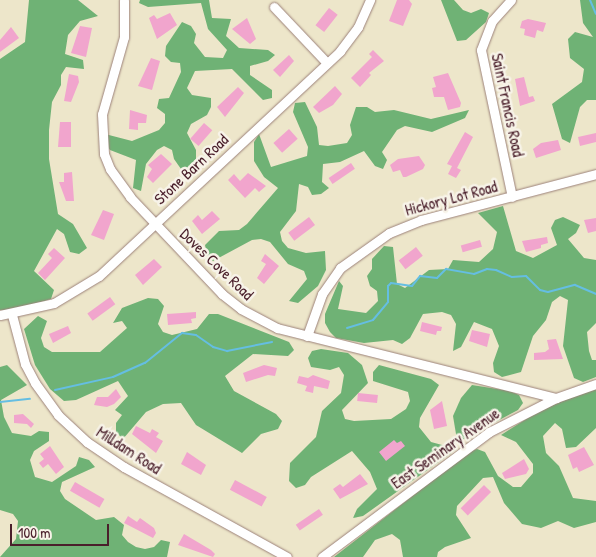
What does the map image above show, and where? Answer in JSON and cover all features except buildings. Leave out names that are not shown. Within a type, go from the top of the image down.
[{"type":"street","name":"Doves Cove Road","points":[[124,0],[124,38],[102,114],[102,141],[110,169],[118,182],[154,223],[212,285],[241,309],[277,328],[556,398]]},
{"type":"street","name":"Stone Barn Road","points":[[0,315],[12,315],[49,305],[79,290],[326,63],[352,36],[370,0]]},
{"type":"street","name":"Saint Francis Road","points":[[511,0],[492,20],[480,50],[512,196]]},
{"type":"street","points":[[274,7],[326,63]]},
{"type":"street","name":"Hickory Lot Road","points":[[307,336],[329,281],[340,268],[369,245],[421,220],[596,174]]},
{"type":"street","name":"Milldam Road","points":[[12,315],[23,357],[35,383],[58,415],[87,442],[124,467],[288,557]]},
{"type":"street","name":"East Seminary Avenue","points":[[322,557],[489,432],[556,398],[596,384]]},
{"type":"green space","points":[[29,0],[78,0],[98,16],[80,21],[68,35],[65,54],[83,60],[84,69],[66,67],[61,75],[61,85],[52,102],[49,130],[49,159],[58,214],[73,224],[87,248],[79,254],[70,252],[64,234],[57,229],[34,271],[54,290],[51,299],[12,311],[0,310],[0,59],[25,42]]},
{"type":"green space","points":[[140,0],[209,0],[212,18],[231,19],[226,36],[239,48],[268,50],[275,55],[268,61],[250,66],[250,75],[272,90],[272,98],[263,100],[232,69],[195,71],[187,88],[192,95],[211,98],[211,107],[207,115],[191,124],[187,133],[196,150],[196,159],[190,167],[181,169],[174,159],[172,150],[164,146],[157,150],[146,164],[141,191],[133,188],[136,160],[110,150],[105,143],[105,134],[132,141],[159,130],[165,123],[165,114],[157,108],[159,99],[169,98],[181,72],[180,63],[171,62],[165,56],[166,46],[182,22],[191,26],[196,34],[194,43],[205,57],[223,58],[227,50],[208,29],[201,3],[148,7],[139,3]]},
{"type":"green space","points":[[441,0],[454,0],[463,10],[471,13],[481,9],[489,13],[486,22],[466,40],[457,41]]},
{"type":"green space","points":[[580,0],[596,0],[596,100],[587,100],[580,107],[570,143],[562,139],[552,104],[582,82],[584,69],[570,58],[568,39],[575,32],[593,37],[583,23]]},
{"type":"green space","points":[[305,102],[317,127],[319,145],[328,146],[347,143],[352,135],[350,125],[356,107],[367,107],[375,112],[394,110],[431,119],[469,110],[465,118],[432,132],[405,126],[397,130],[382,152],[387,160],[383,169],[375,166],[364,151],[340,162],[323,164],[322,182],[329,188],[321,194],[312,195],[308,187],[299,184],[296,211],[280,232],[282,241],[288,248],[306,253],[325,251],[326,270],[318,286],[298,303],[289,301],[307,279],[304,271],[288,264],[270,242],[261,239],[252,240],[213,261],[207,255],[205,245],[219,231],[239,230],[247,224],[278,188],[264,177],[254,161],[254,142],[259,134],[271,167],[307,156],[308,147],[293,112],[295,103]]},
{"type":"green space","points":[[503,206],[516,251],[533,258],[557,245],[551,228],[555,220],[563,217],[580,225],[576,233],[568,239],[584,258],[596,260],[596,323],[587,332],[589,351],[592,360],[596,360],[596,377],[583,382],[574,378],[563,346],[568,300],[560,296],[552,302],[546,320],[533,336],[521,372],[502,377],[494,372],[493,363],[499,346],[492,329],[474,322],[461,347],[453,351],[456,324],[451,315],[442,312],[423,314],[410,338],[402,344],[393,340],[364,343],[336,338],[330,332],[325,323],[325,314],[339,281],[343,286],[338,309],[366,313],[378,301],[377,291],[370,286],[367,276],[372,269],[372,259],[384,246],[393,247],[397,284],[405,288],[429,270],[448,269],[453,260],[479,262],[493,249],[497,232],[478,213]]},
{"type":"green space","points":[[148,298],[158,299],[164,306],[158,324],[163,332],[172,335],[197,329],[209,314],[218,314],[289,342],[294,350],[288,356],[253,354],[225,376],[234,391],[276,414],[282,421],[278,429],[261,434],[242,453],[196,425],[181,403],[163,404],[146,412],[123,439],[116,432],[116,423],[122,415],[115,410],[128,396],[118,381],[76,400],[64,401],[50,389],[35,365],[24,329],[38,316],[47,321],[41,338],[44,347],[52,352],[100,352],[127,328],[122,321],[113,323],[122,308]]},
{"type":"green space","points":[[321,349],[348,353],[362,365],[368,383],[342,410],[345,419],[354,421],[391,419],[406,409],[410,401],[408,392],[373,381],[373,372],[379,365],[431,379],[439,385],[420,418],[419,427],[431,442],[457,449],[363,516],[353,518],[357,509],[377,489],[370,472],[352,451],[311,477],[305,485],[296,488],[289,481],[290,463],[316,437],[322,411],[341,393],[344,375],[339,367],[330,370],[311,367],[308,358],[312,351]]},
{"type":"green space","points":[[7,365],[27,385],[1,400],[4,417],[12,433],[31,436],[39,431],[49,432],[49,441],[34,451],[30,460],[35,477],[52,482],[76,466],[79,457],[89,460],[95,467],[62,482],[60,491],[65,499],[96,520],[114,517],[124,525],[122,535],[136,547],[145,549],[154,547],[161,540],[170,542],[167,557],[0,557],[16,539],[18,521],[13,514],[0,510],[0,367]]},
{"type":"green space","points":[[472,385],[510,391],[519,395],[523,403],[518,410],[462,440],[456,434],[453,416],[461,398]]},
{"type":"green space","points":[[596,387],[596,428],[576,447],[566,448],[562,429],[555,423],[543,436],[546,453],[559,466],[573,498],[596,501],[596,522],[574,528],[558,521],[541,528],[522,524],[504,503],[493,477],[483,478],[457,506],[456,515],[471,538],[445,547],[438,552],[437,557],[403,557],[400,540],[392,534],[375,540],[363,557],[334,557],[469,452],[477,449],[485,452],[498,476],[513,487],[521,487],[533,473],[533,464],[516,442],[501,435],[539,411]]},
{"type":"waterway","points":[[590,0],[596,14]]},
{"type":"waterway","points":[[347,328],[373,320],[388,302],[388,286],[391,283],[412,286],[420,276],[437,278],[446,269],[474,274],[487,269],[496,270],[512,277],[526,276],[540,290],[548,292],[575,285],[596,294]]},
{"type":"waterway","points":[[55,390],[113,377],[145,363],[182,333],[196,335],[213,347],[227,351],[272,342]]},
{"type":"waterway","points":[[0,402],[30,399]]}]
